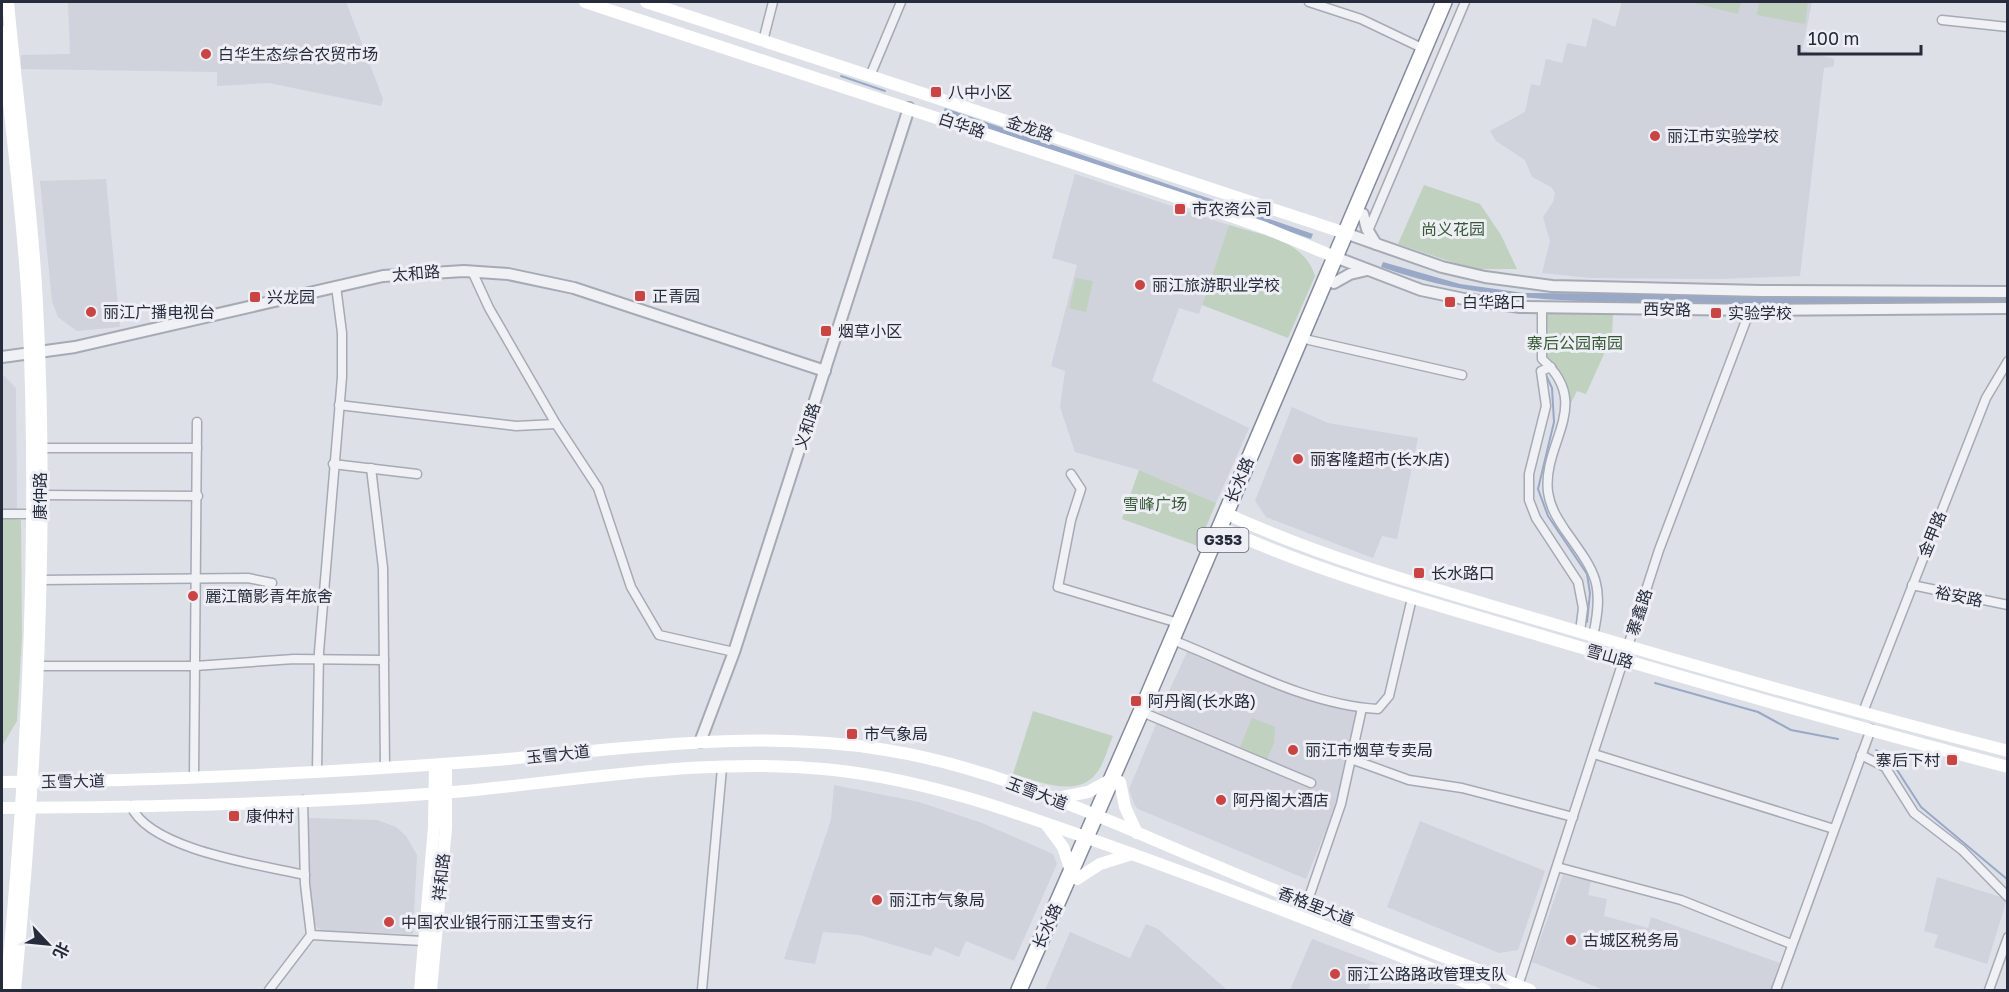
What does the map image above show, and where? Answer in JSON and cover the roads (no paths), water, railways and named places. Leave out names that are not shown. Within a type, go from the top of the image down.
[{"type":"highway","name":"长水路","points":[[1116,780],[1149,715],[1180,643],[1226,522],[1339,259],[1356,234],[1424,49],[1444,2]]},
{"type":"highway","name":"长水路","points":[[1356,234],[1454,2]]},
{"type":"highway","name":"长水路","points":[[1019,990],[1100,817],[1179,623],[1334,283],[1339,259]]},
{"type":"highway","name":"长水路","points":[[1029,990],[1074,875]]},
{"type":"main road","name":"康仲路","points":[[8,2],[33,256],[34,354],[31,613],[15,990]]},
{"type":"main road","name":"白华路","points":[[585,2],[1182,199],[1265,228],[1339,259]]},
{"type":"main road","name":"金龙路","points":[[646,2],[1356,234]]},
{"type":"main road","name":"康仲路","points":[[2,32],[34,354],[40,448],[40,580],[37,666],[25,782]]},
{"type":"main road","name":"雪山路","points":[[1226,522],[1312,565],[1412,598],[1624,660],[2007,766]]},
{"type":"main road","name":"雪山路","points":[[1226,522],[1350,563],[1593,636],[2007,752]]},
{"type":"main road","name":"玉雪大道","points":[[2,782],[385,768],[700,742],[785,739],[884,749],[966,768],[1055,798],[1100,817]]},
{"type":"main road","name":"祥和路","points":[[431,990],[441,792],[440,764]]},
{"type":"main road","name":"玉雪大道","points":[[2,808],[303,801],[441,792],[622,774],[784,766],[879,776],[958,794],[1090,839]]},
{"type":"main road","points":[[1055,798],[1088,792],[1116,780],[1137,833]]},
{"type":"main road","name":"祥和路","points":[[420,990],[423,941],[441,792]]},
{"type":"main road","name":"康仲路","points":[[6,990],[7,920],[24,808]]},
{"type":"main road","name":"香格里大道","points":[[1100,817],[1307,903],[1524,988]]},
{"type":"main road","points":[[1045,823],[1063,847],[1074,875],[1132,854]]},
{"type":"main road","name":"香格里大道","points":[[1090,839],[1218,884],[1485,990]]},
{"type":"street","points":[[763,41],[773,2]]},
{"type":"street","points":[[870,76],[901,2]]},
{"type":"street","points":[[1310,2],[1361,19],[1424,49]]},
{"type":"street","points":[[1356,234],[1465,2]]},
{"type":"street","points":[[1942,20],[2007,27]]},
{"type":"street","name":"义和路","points":[[700,742],[734,651],[909,108]]},
{"type":"street","name":"西安路","points":[[1356,234],[1376,244],[1442,267],[1485,277],[1552,286],[1761,291],[2007,292]]},
{"type":"street","name":"西安路","points":[[1339,259],[1405,284],[1450,297],[1542,308],[1750,310],[2007,308]]},
{"type":"street","points":[[1334,283],[1350,274],[1366,270]]},
{"type":"street","name":"太和路","points":[[2,357],[75,347],[336,286],[404,273],[472,271],[508,274],[574,288],[825,371]]},
{"type":"street","points":[[472,271],[489,308],[556,424],[598,488],[631,587],[659,635],[734,651]]},
{"type":"street","points":[[317,771],[319,659],[342,345],[336,286]]},
{"type":"street","points":[[1542,308],[1542,359],[1551,367],[1564,389],[1565,412],[1548,482],[1549,498],[1557,518],[1595,575],[1598,606],[1593,636]]},
{"type":"street","name":"寨鑫路","points":[[1524,988],[1557,867],[1659,550],[1750,310]]},
{"type":"street","points":[[1309,340],[1462,375]]},
{"type":"street","name":"金甲路","points":[[1863,712],[1986,398],[2007,361]]},
{"type":"street","points":[[1551,367],[1541,370],[1546,406],[1529,474],[1529,500],[1536,518],[1578,582],[1583,608],[1580,632]]},
{"type":"street","points":[[339,405],[516,426],[556,424]]},
{"type":"street","points":[[194,776],[197,422]]},
{"type":"street","points":[[40,448],[197,448]]},
{"type":"street","points":[[333,464],[417,474]]},
{"type":"street","points":[[371,468],[382,557],[385,768]]},
{"type":"street","points":[[1071,474],[1081,489],[1071,520],[1058,587],[1179,623]]},
{"type":"street","points":[[40,495],[198,496]]},
{"type":"street","points":[[2,514],[31,513]]},
{"type":"street","points":[[40,580],[248,578],[272,583]]},
{"type":"street","name":"裕安路","points":[[1912,585],[2007,605]]},
{"type":"street","points":[[1180,643],[1292,688],[1362,708],[1378,709],[1388,700],[1412,598]]},
{"type":"street","points":[[37,666],[195,666],[319,659],[384,660]]},
{"type":"street","points":[[1307,903],[1319,875],[1341,804],[1362,708]]},
{"type":"street","points":[[1149,715],[1311,783]]},
{"type":"street","points":[[1776,990],[1871,729]]},
{"type":"street","points":[[1594,754],[1834,829]]},
{"type":"street","points":[[1861,755],[1885,768],[1907,806],[1962,850],[2007,897]]},
{"type":"street","points":[[1351,759],[1409,780],[1462,788],[1573,818]]},
{"type":"street","points":[[702,990],[722,768]]},
{"type":"street","points":[[269,990],[311,935],[305,874],[303,801]]},
{"type":"street","points":[[131,806],[146,826],[196,852],[305,874]]},
{"type":"street","points":[[1557,867],[1682,900],[1791,944]]},
{"type":"street","points":[[311,935],[423,941]]},
{"type":"street","points":[[1989,990],[2007,937]]},
{"type":"water","points":[[945,108],[1313,234],[1311,239],[943,113]]},
{"type":"water","points":[[1383,262],[1460,284],[1524,293],[2007,296],[2007,305],[1625,302],[1543,299],[1461,289],[1381,267]]},
{"type":"waterway","points":[[841,76],[885,91]]},
{"type":"waterway","points":[[1545,373],[1552,388],[1554,422],[1538,489],[1548,516],[1587,574],[1590,593],[1587,622]]},
{"type":"waterway","points":[[1655,683],[1758,712],[1791,730],[1838,739]]},
{"type":"waterway","points":[[1876,750],[1890,759],[1921,807],[2008,880]]},
{"type":"place","name":"白华生态综合农贸市场","points":[[206,54]]},
{"type":"place","name":"八中小区","points":[[936,92]]},
{"type":"place","name":"丽江市实验学校","points":[[1655,136]]},
{"type":"place","name":"市农资公司","points":[[1180,209]]},
{"type":"place","name":"丽江旅游职业学校","points":[[1140,285]]},
{"type":"place","name":"正青园","points":[[640,296]]},
{"type":"place","name":"兴龙园","points":[[255,297]]},
{"type":"place","name":"白华路口","points":[[1450,302]]},
{"type":"place","name":"丽江广播电视台","points":[[91,312]]},
{"type":"place","name":"实验学校","points":[[1716,313]]},
{"type":"place","name":"烟草小区","points":[[826,331]]},
{"type":"place","name":"丽客隆超市(长水店)","points":[[1298,459]]},
{"type":"place","name":"长水路口","points":[[1419,573]]},
{"type":"place","name":"麗江簡影青年旅舍","points":[[193,596]]},
{"type":"place","name":"阿丹阁(长水路)","points":[[1136,701]]},
{"type":"place","name":"市气象局","points":[[852,734]]},
{"type":"place","name":"丽江市烟草专卖局","points":[[1293,750]]},
{"type":"place","name":"寨后下村","points":[[1952,760]]},
{"type":"place","name":"阿丹阁大酒店","points":[[1221,800]]},
{"type":"place","name":"康仲村","points":[[234,816]]},
{"type":"place","name":"丽江市气象局","points":[[877,900]]},
{"type":"place","name":"中国农业银行丽江玉雪支行","points":[[389,922]]},
{"type":"place","name":"古城区税务局","points":[[1571,940]]},
{"type":"place","name":"丽江公路路政管理支队","points":[[1335,974]]},
{"type":"park label","name":"尚义花园","points":[[1453,229]]},
{"type":"park label","name":"寨后公园南园","points":[[1575,343]]},
{"type":"park label","name":"雪峰广场","points":[[1155,504]]}]
